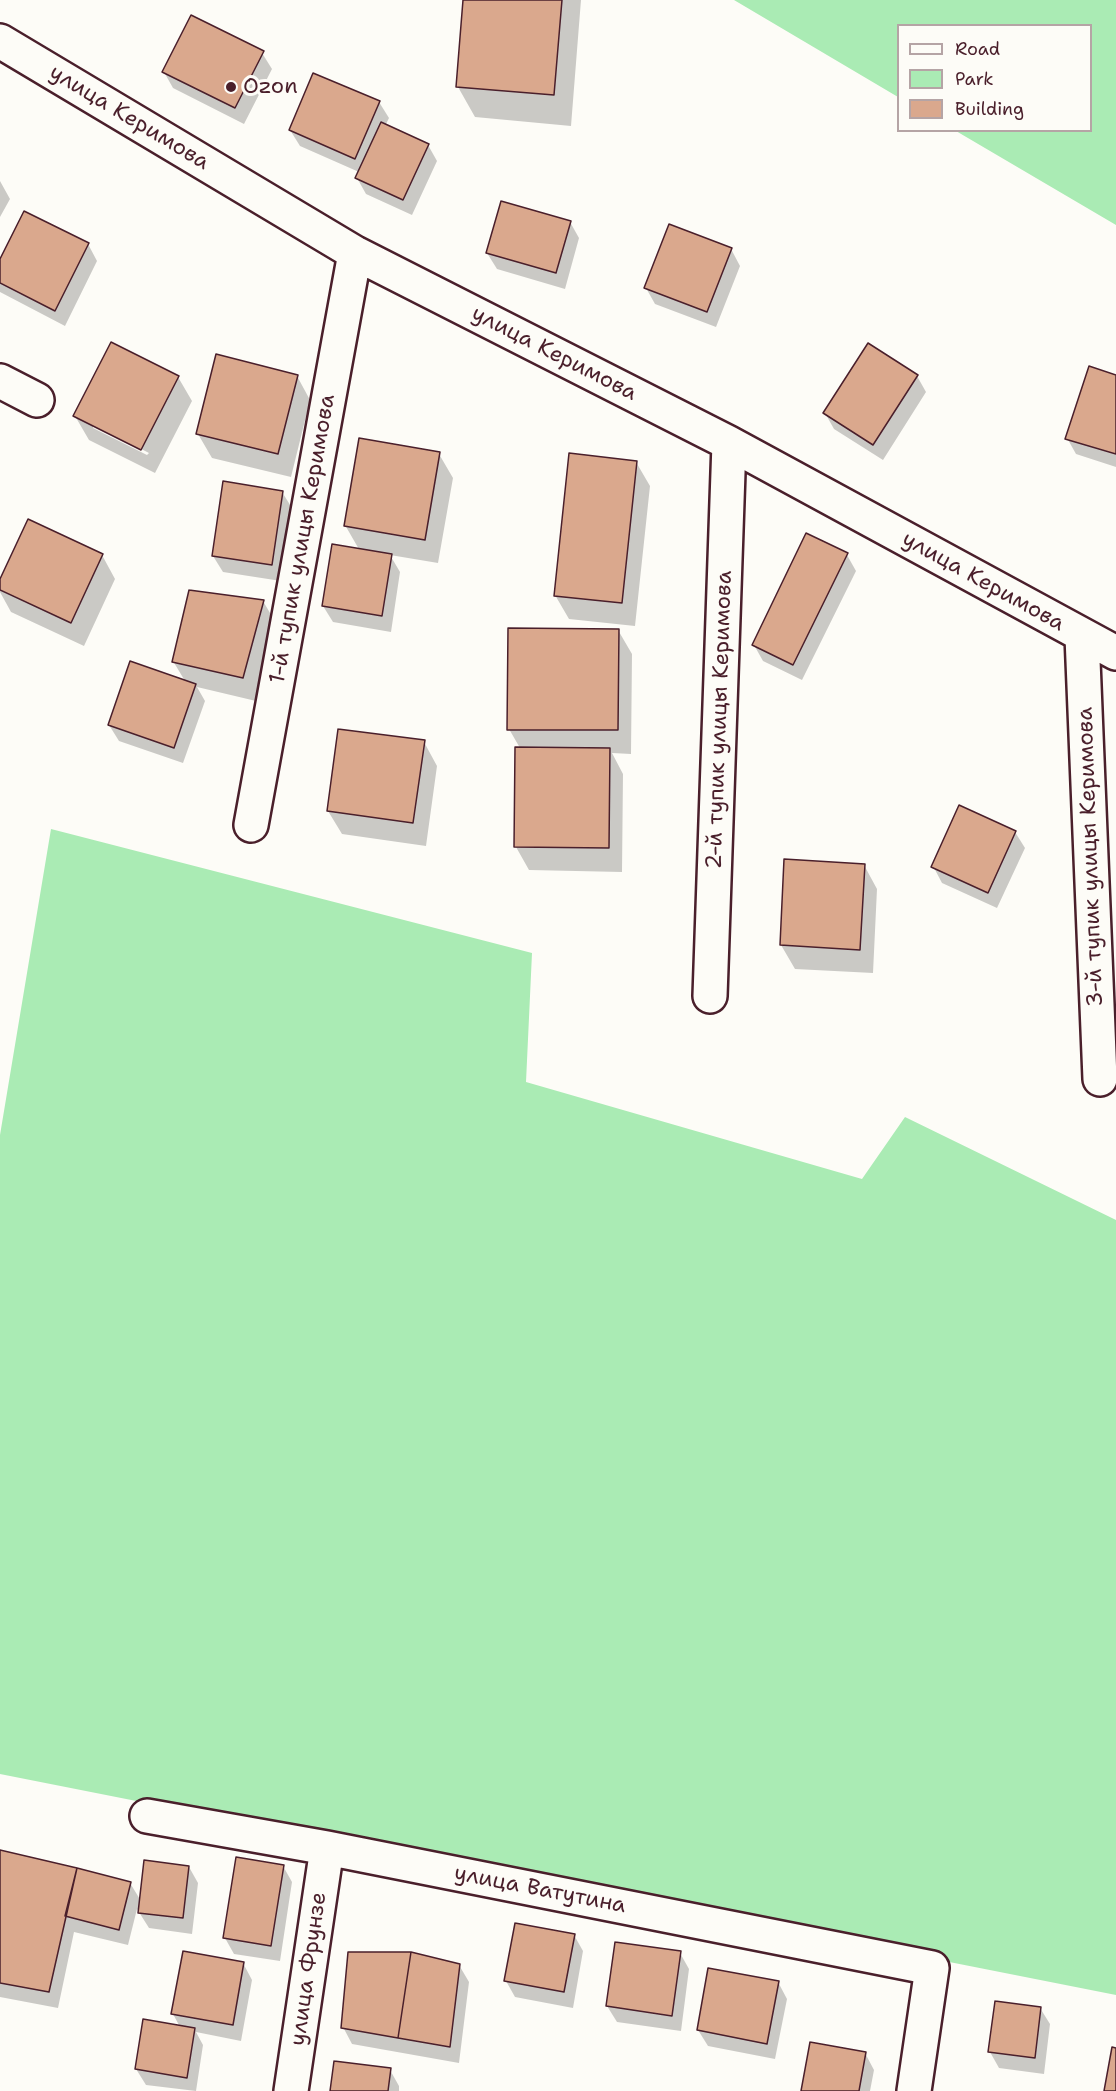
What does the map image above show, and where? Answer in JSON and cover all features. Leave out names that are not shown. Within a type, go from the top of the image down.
[{"type":"street","name":"улица Керимова","points":[[0,41],[355,253],[729,443],[1116,654]]},
{"type":"street","name":"1-й тупик улицы Керимова","points":[[251,825],[355,253]]},
{"type":"street","points":[[0,381],[37,400]]},
{"type":"street","name":"2-й тупик улицы Керимова","points":[[710,996],[729,443]]},
{"type":"street","name":"3-й тупик улицы Керимова","points":[[1082,636],[1100,1079]]},
{"type":"street","name":"улица Ватутина","points":[[147,1816],[327,1848],[932,1968],[914,2091]]},
{"type":"street","name":"улица Фрунзе","points":[[291,2091],[327,1848]]},
{"type":"green space","points":[[734,0],[1116,0],[1116,225],[958,132],[1092,132],[1092,24],[897,24],[897,96]]},
{"type":"green space","points":[[51,829],[532,953],[526,1082],[862,1179],[905,1117],[1116,1220],[1116,1995],[0,1774],[0,1135]]},
{"type":"building","points":[[463,0],[562,0],[554,95],[456,87]]},
{"type":"building","points":[[191,15],[264,51],[235,108],[162,72]]},
{"type":"building","points":[[313,73],[380,101],[355,159],[289,130]]},
{"type":"building","points":[[381,122],[429,144],[403,200],[355,178]]},
{"type":"building","points":[[501,201],[571,221],[556,273],[486,253]]},
{"type":"building","points":[[24,211],[89,243],[55,311],[0,283],[0,259]]},
{"type":"building","points":[[669,224],[732,248],[707,312],[644,288]]},
{"type":"building","points":[[111,342],[179,376],[141,450],[73,416]]},
{"type":"building","points":[[868,343],[918,375],[873,445],[823,413]]},
{"type":"building","points":[[216,354],[298,375],[278,454],[196,434]]},
{"type":"building","points":[[1089,366],[1116,375],[1116,454],[1065,439]]},
{"type":"building","points":[[359,438],[440,452],[425,540],[344,526]]},
{"type":"building","points":[[569,453],[637,461],[622,603],[554,596]]},
{"type":"building","points":[[223,481],[283,491],[272,565],[212,556]]},
{"type":"building","points":[[28,519],[103,554],[71,623],[0,590],[0,579]]},
{"type":"building","points":[[806,533],[848,553],[793,665],[752,645]]},
{"type":"building","points":[[332,544],[392,554],[382,616],[322,606]]},
{"type":"building","points":[[189,590],[264,600],[243,678],[172,662]]},
{"type":"building","points":[[508,628],[619,629],[618,730],[507,730]]},
{"type":"building","points":[[130,661],[196,684],[174,748],[108,725]]},
{"type":"building","points":[[338,729],[425,740],[413,823],[327,811]]},
{"type":"building","points":[[515,747],[610,748],[609,848],[514,847]]},
{"type":"building","points":[[959,805],[1016,831],[988,893],[931,867]]},
{"type":"building","points":[[784,859],[865,864],[860,950],[780,945]]},
{"type":"building","points":[[0,1850],[77,1868],[49,1992],[0,1983]]},
{"type":"building","points":[[236,1857],[284,1865],[271,1946],[223,1938]]},
{"type":"building","points":[[144,1860],[189,1866],[183,1918],[138,1913]]},
{"type":"building","points":[[77,1868],[131,1882],[119,1930],[65,1916]]},
{"type":"building","points":[[515,1923],[575,1934],[564,1992],[504,1981]]},
{"type":"building","points":[[615,1942],[681,1951],[672,2016],[606,2006]]},
{"type":"building","points":[[183,1951],[244,1962],[233,2025],[171,2014]]},
{"type":"building","points":[[348,1952],[411,1952],[398,2038],[341,2028]]},
{"type":"building","points":[[411,1952],[460,1964],[450,2047],[398,2038]]},
{"type":"building","points":[[708,1968],[779,1981],[767,2044],[697,2030]]},
{"type":"building","points":[[995,2001],[1041,2007],[1035,2058],[988,2052]]},
{"type":"building","points":[[143,2019],[195,2028],[187,2078],[135,2069]]},
{"type":"building","points":[[810,2042],[866,2052],[859,2091],[801,2091]]},
{"type":"building","points":[[1112,2047],[1116,2048],[1116,2091],[1104,2091]]},
{"type":"building","points":[[334,2061],[391,2068],[388,2091],[330,2091]]},
{"type":"place","name":"Ozon","points":[[231,87]]}]
